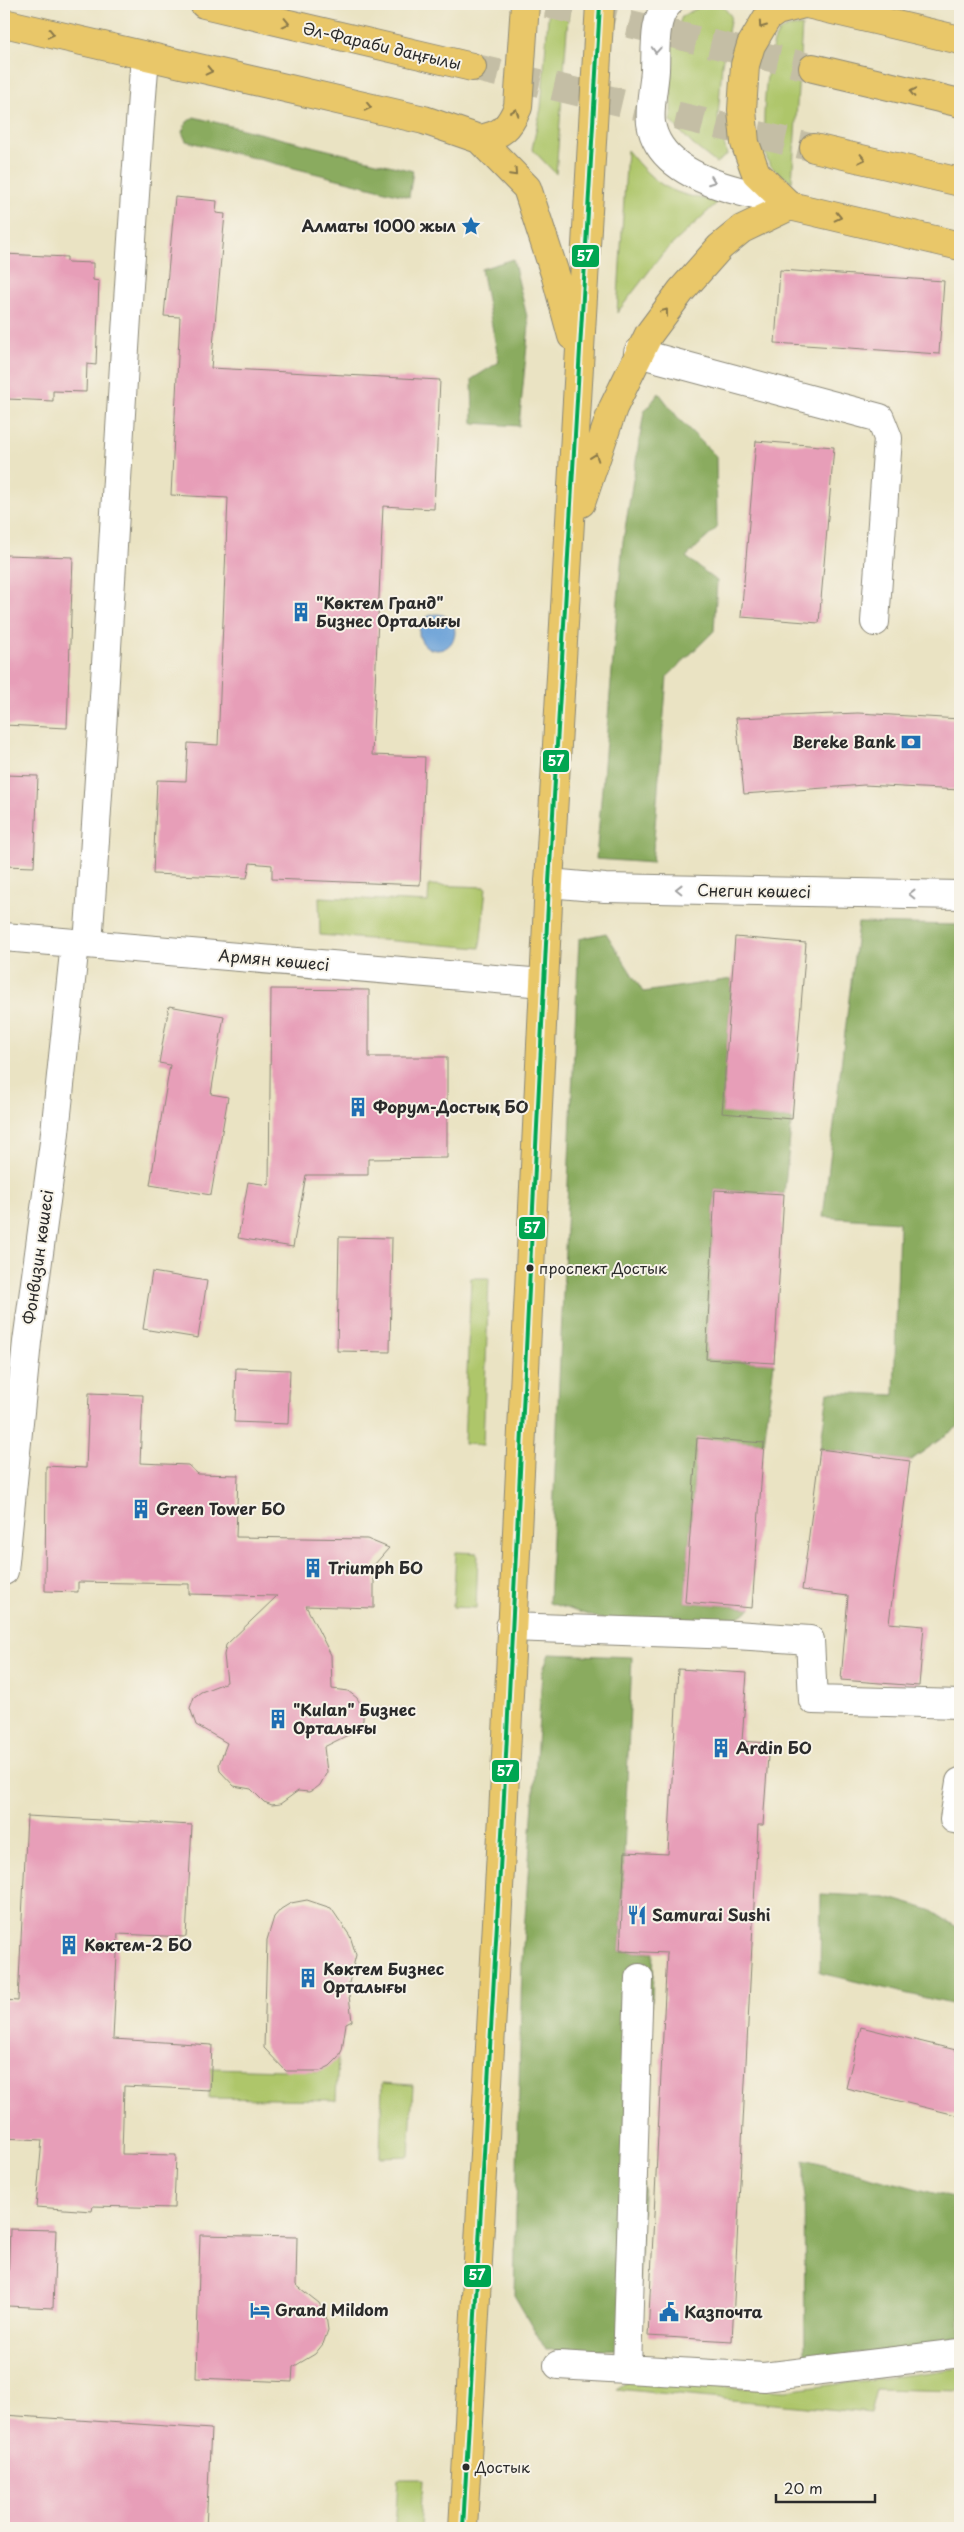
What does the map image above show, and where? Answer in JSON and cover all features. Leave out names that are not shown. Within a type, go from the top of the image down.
[{"type":"main road","name":"Әл-Фараби даңғылы","points":[[204,4],[472,67]]},
{"type":"main road","points":[[479,139],[496,136],[512,123],[518,107],[525,4]]},
{"type":"main road","points":[[463,2528],[502,1816],[543,983],[600,4]]},
{"type":"main road","points":[[960,40],[806,4],[777,11],[760,26],[751,45],[742,88],[742,118],[749,161],[763,183],[790,206],[960,246]]},
{"type":"main road","points":[[4,23],[424,120],[479,139],[527,188],[558,284],[578,364]]},
{"type":"main road","points":[[812,68],[960,103]]},
{"type":"main road","points":[[814,148],[960,182]]},
{"type":"main road","points":[[568,555],[596,455],[613,408],[638,353],[649,334],[681,291],[720,247],[742,229],[790,206]]},
{"type":"street","points":[[668,4],[664,7],[658,25],[651,122],[655,139],[665,154],[690,173],[732,189],[782,202],[790,206]]},
{"type":"street","name":"Фонвизин көшесі","points":[[4,1571],[27,1342],[81,943],[102,745],[119,436],[145,56]]},
{"type":"street","points":[[638,353],[880,418],[888,438],[876,622]]},
{"type":"street","name":"Снегин көшесі","points":[[549,883],[605,888],[960,895]]},
{"type":"street","name":"Армян көшесі","points":[[4,938],[543,983]]},
{"type":"street","points":[[510,1627],[717,1634],[810,1640],[813,1700],[960,1704]]},
{"type":"street","points":[[960,1782],[954,1819],[960,1820]]},
{"type":"street","points":[[627,2368],[638,1978]]},
{"type":"street","points":[[558,2365],[764,2377],[960,2353]]},
{"type":"green space","points":[[549,4],[569,4],[556,174],[532,149],[541,108]]},
{"type":"green space","points":[[721,4],[731,16],[722,64],[718,118],[727,155],[716,163],[692,144],[671,121],[671,47],[682,16],[704,5]]},
{"type":"green space","points":[[802,26],[792,182],[774,170],[767,159],[764,133],[765,93],[767,73],[775,40],[782,29]]},
{"type":"green space","points":[[194,117],[413,171],[409,197],[186,141],[182,132],[187,122]]},
{"type":"green space","points":[[627,150],[647,173],[666,187],[689,196],[719,201],[663,253],[617,313]]},
{"type":"green space","points":[[513,259],[529,325],[519,426],[473,423],[472,379],[499,362],[481,269]]},
{"type":"green space","points":[[659,393],[679,419],[716,456],[717,528],[686,557],[717,581],[714,631],[667,677],[652,863],[596,859],[623,541],[644,412]]},
{"type":"green space","points":[[429,885],[486,887],[480,948],[320,935],[319,897],[428,902]]},
{"type":"green space","points":[[858,923],[960,925],[959,1426],[910,1461],[820,1449],[828,1392],[894,1395],[899,1222],[823,1217]]},
{"type":"green space","points":[[606,933],[643,992],[732,979],[722,1112],[792,1119],[784,1194],[715,1190],[706,1359],[774,1363],[764,1443],[697,1439],[685,1602],[752,1608],[735,1620],[608,1621],[549,1603],[579,939]]},
{"type":"green space","points":[[471,1278],[489,1278],[483,1445],[464,1444]]},
{"type":"green space","points":[[456,1552],[478,1553],[476,1608],[453,1607]]},
{"type":"green space","points":[[549,1654],[632,1657],[620,1951],[654,1953],[636,2349],[546,2350],[514,2295],[522,1961],[542,1673]]},
{"type":"green space","points":[[821,1894],[886,1897],[930,1910],[960,1929],[960,2006],[820,1973]]},
{"type":"green space","points":[[338,2058],[336,2100],[209,2098],[211,2068],[320,2071]]},
{"type":"green space","points":[[382,2083],[413,2085],[409,2156],[380,2157]]},
{"type":"green space","points":[[804,2159],[960,2200],[960,2342],[805,2360]]},
{"type":"green space","points":[[960,2368],[960,2391],[876,2389],[870,2413],[616,2389],[631,2380],[785,2391]]},
{"type":"green space","points":[[398,2479],[423,2479],[420,2528],[395,2528]]},
{"type":"water","points":[[437,614],[450,619],[455,632],[450,645],[437,650],[424,645],[419,632],[424,619]]},
{"type":"building","name":"\"Көктем Гранд\" Бизнес Орталығы","points":[[175,197],[217,201],[216,213],[225,214],[211,368],[440,380],[434,509],[383,506],[372,755],[425,757],[420,885],[272,879],[272,865],[250,863],[247,878],[153,874],[157,780],[186,781],[188,743],[218,745],[228,498],[171,495],[180,317],[164,316]]},
{"type":"building","points":[[4,254],[67,257],[67,262],[93,263],[93,280],[99,281],[96,365],[87,364],[86,392],[53,391],[53,401],[7,399],[8,389],[4,389]]},
{"type":"building","points":[[780,270],[944,281],[939,354],[775,343]]},
{"type":"building","points":[[756,441],[834,447],[819,623],[741,617]]},
{"type":"building","points":[[4,555],[73,557],[67,728],[4,725]]},
{"type":"building","points":[[858,713],[960,719],[960,790],[864,785],[744,794],[736,718]]},
{"type":"building","points":[[4,775],[38,776],[34,867],[4,866]]},
{"type":"building","points":[[735,937],[806,943],[792,1119],[722,1113]]},
{"type":"building","name":"Форум-Достық БО","points":[[271,989],[369,990],[369,1057],[447,1057],[447,1158],[368,1159],[368,1175],[306,1175],[293,1247],[238,1238],[248,1182],[269,1185]]},
{"type":"building","points":[[169,1006],[224,1016],[211,1094],[228,1097],[211,1195],[150,1185],[170,1065],[159,1063]]},
{"type":"building","points":[[715,1190],[784,1194],[774,1363],[706,1359]]},
{"type":"building","points":[[339,1237],[392,1238],[390,1352],[337,1351]]},
{"type":"building","points":[[152,1272],[207,1281],[198,1338],[143,1329]]},
{"type":"building","points":[[236,1368],[290,1370],[288,1424],[234,1422]]},
{"type":"building","points":[[89,1393],[143,1395],[140,1463],[188,1465],[198,1474],[238,1475],[236,1537],[367,1539],[389,1548],[374,1565],[374,1608],[306,1606],[331,1655],[332,1689],[348,1691],[357,1698],[363,1709],[363,1720],[358,1730],[324,1747],[327,1772],[320,1785],[315,1789],[309,1792],[298,1791],[280,1804],[272,1805],[264,1802],[251,1789],[234,1786],[220,1771],[219,1764],[227,1743],[196,1725],[190,1708],[194,1697],[201,1692],[227,1682],[224,1655],[226,1645],[277,1596],[189,1594],[189,1584],[78,1582],[78,1592],[45,1591],[46,1466],[86,1468]]},
{"type":"building","points":[[697,1438],[764,1443],[752,1608],[685,1602]]},
{"type":"building","points":[[820,1449],[910,1461],[889,1623],[924,1626],[919,1686],[841,1680],[848,1596],[802,1590]]},
{"type":"building","points":[[678,1669],[747,1673],[742,1741],[769,1743],[763,1825],[758,1825],[732,2341],[648,2336],[667,1953],[620,1951],[625,1852],[668,1854]]},
{"type":"building","name":"Көктем-2 БО","points":[[27,1816],[192,1825],[186,1937],[118,1934],[113,2039],[212,2045],[210,2090],[124,2086],[122,2154],[176,2155],[174,2208],[93,2206],[92,2211],[36,2207],[42,2140],[4,2138],[4,2000],[18,2001]]},
{"type":"building","name":"Көктем Бизнес Орталығы","points":[[307,1900],[331,1908],[350,1936],[356,1955],[348,1987],[352,2021],[346,2024],[342,2050],[338,2058],[330,2066],[320,2071],[286,2071],[264,2048],[267,1940],[274,1917],[281,1909],[291,1903]]},
{"type":"building","points":[[861,2027],[960,2051],[960,2116],[846,2088]]},
{"type":"building","points":[[10,2229],[56,2230],[53,2308],[7,2306]]},
{"type":"building","name":"Grand Mildom","points":[[200,2235],[297,2237],[296,2285],[319,2303],[326,2316],[328,2330],[323,2344],[315,2354],[293,2367],[292,2382],[196,2378]]},
{"type":"building","points":[[4,2415],[211,2429],[206,2528],[4,2528]]},
{"type":"tunnel","points":[[547,4],[813,68]]},
{"type":"tunnel","points":[[472,67],[814,148]]},
{"type":"transit line","name":"57","points":[[463,2528],[503,1816],[549,883],[600,4]]},
{"type":"place","name":"Алматы 1000 жыл","points":[[471,226]]},
{"type":"place","name":"\"Көктем Гранд\" Бизнес Орталығы","points":[[301,612]]},
{"type":"place","name":"Bereke Bank","points":[[911,742]]},
{"type":"place","name":"Форум-Достық БО","points":[[358,1107]]},
{"type":"place","name":"проспект Достык","points":[[530,1268]]},
{"type":"place","name":"Green Tower БО","points":[[141,1509]]},
{"type":"place","name":"Triumph БО","points":[[313,1568]]},
{"type":"place","name":"\"Kulan\" Бизнес Орталығы","points":[[278,1719]]},
{"type":"place","name":"Ardin БО","points":[[721,1748]]},
{"type":"place","name":"Samurai Sushi","points":[[637,1915]]},
{"type":"place","name":"Көктем-2 БО","points":[[69,1945]]},
{"type":"place","name":"Көктем Бизнес Орталығы","points":[[308,1978]]},
{"type":"place","name":"Grand Mildom","points":[[260,2310]]},
{"type":"place","name":"Казпочта","points":[[669,2312]]},
{"type":"place","name":"Достык","points":[[466,2467]]}]
